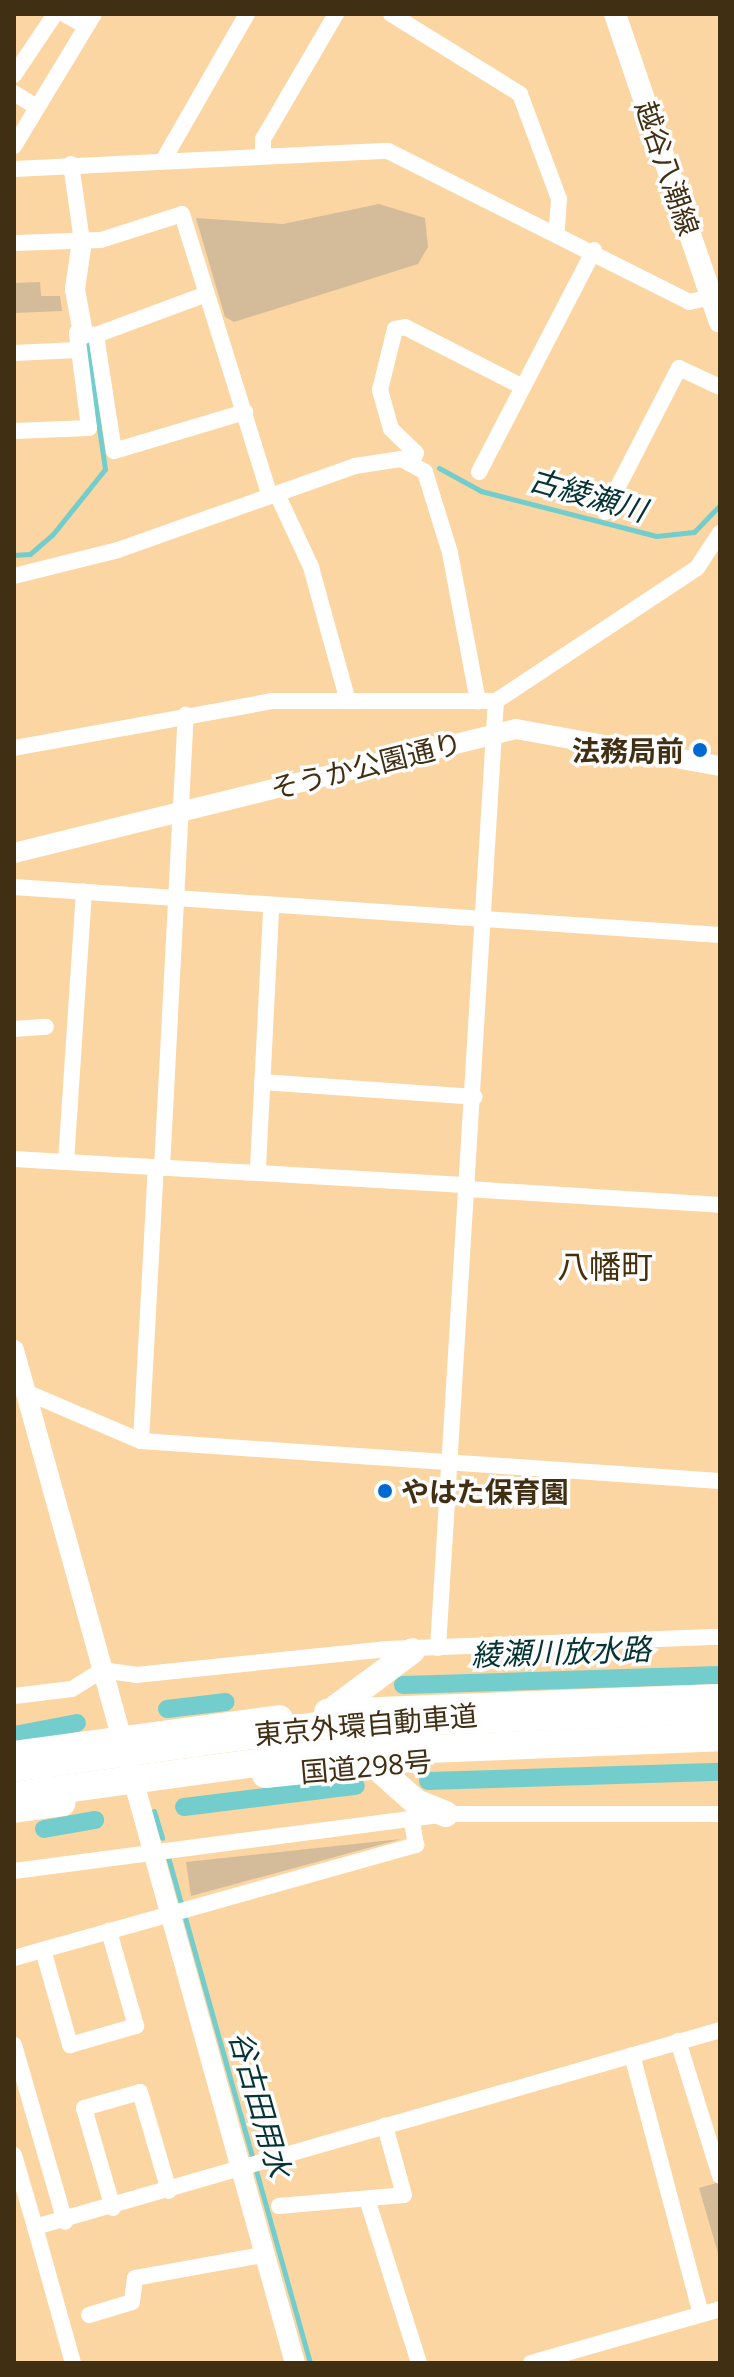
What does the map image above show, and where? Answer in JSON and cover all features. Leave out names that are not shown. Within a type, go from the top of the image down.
[{"type":"highway","points":[[330,1712],[425,1649]]},
{"type":"highway","name":"国道298号","points":[[14,1754],[120,1737],[330,1712],[720,1697]]},
{"type":"highway","name":"東京外環自動車道","points":[[14,1768],[325,1725],[720,1710]]},
{"type":"highway","name":"東京外環自動車道","points":[[14,1796],[343,1752],[720,1737]]},
{"type":"highway","name":"国道298号","points":[[14,1810],[372,1763],[720,1751]]},
{"type":"highway","points":[[372,1763],[416,1802],[446,1814]]},
{"type":"main road","name":"越谷八潮線","points":[[615,14],[720,322]]},
{"type":"street","points":[[14,75],[55,14]]},
{"type":"street","points":[[14,146],[90,20],[64,14]]},
{"type":"street","points":[[164,159],[247,14]]},
{"type":"street","points":[[263,155],[269,131],[336,14]]},
{"type":"street","points":[[391,14],[520,94],[559,199],[557,231]]},
{"type":"street","points":[[14,93],[36,107]]},
{"type":"street","points":[[14,169],[164,159],[388,151],[557,231],[689,302],[712,297]]},
{"type":"street","points":[[71,164],[82,241],[75,289],[114,451],[245,412]]},
{"type":"street","points":[[14,243],[82,241],[185,220],[274,495],[311,567],[348,701]]},
{"type":"street","points":[[479,472],[594,250]]},
{"type":"street","points":[[14,353],[85,340],[207,294]]},
{"type":"street","points":[[411,464],[416,453],[391,429],[380,390],[395,329],[405,327],[523,387]]},
{"type":"street","points":[[14,431],[89,428],[85,340]]},
{"type":"street","points":[[605,512],[679,368],[720,387]]},
{"type":"street","points":[[14,576],[118,550],[355,466],[401,459],[425,472],[450,553],[478,701]]},
{"type":"street","points":[[14,748],[273,701],[496,701],[697,568],[720,533]]},
{"type":"street","points":[[425,1649],[451,1462],[499,732],[496,701]]},
{"type":"street","points":[[141,1441],[179,900],[186,715]]},
{"type":"street","name":"そうか公園通り","points":[[14,853],[499,732],[527,729],[720,766]]},
{"type":"street","points":[[14,887],[271,909],[720,935]]},
{"type":"street","points":[[66,1162],[84,892]]},
{"type":"street","points":[[258,1168],[271,909]]},
{"type":"street","points":[[14,1029],[46,1027]]},
{"type":"street","points":[[262,1082],[474,1097]]},
{"type":"street","points":[[14,1159],[159,1168],[258,1168],[720,1205]]},
{"type":"street","points":[[14,1350],[23,1396],[102,1670],[165,1914],[295,2363]]},
{"type":"street","points":[[23,1396],[141,1441],[720,1481]]},
{"type":"street","points":[[14,1696],[72,1689],[102,1670],[136,1675],[425,1649],[720,1637]]},
{"type":"street","points":[[14,1871],[149,1849],[446,1814],[720,1814]]},
{"type":"street","points":[[15,1956],[416,1845],[411,1818]]},
{"type":"street","points":[[43,1950],[70,2045],[136,2026],[109,1931]]},
{"type":"street","points":[[35,2227],[65,2222],[720,2030]]},
{"type":"street","points":[[678,2041],[720,2176]]},
{"type":"street","points":[[14,2045],[65,2222]]},
{"type":"street","points":[[632,2055],[701,2314]]},
{"type":"street","points":[[113,2208],[84,2108],[140,2092],[169,2191]]},
{"type":"street","points":[[279,2206],[404,2195],[385,2126]]},
{"type":"street","points":[[14,2155],[73,2363]]},
{"type":"street","points":[[367,2199],[419,2363]]},
{"type":"street","points":[[89,2315],[132,2302],[135,2278],[263,2255]]},
{"type":"street","points":[[531,2363],[720,2309]]},
{"type":"shaded area","points":[[379,204],[425,218],[428,247],[418,264],[234,322],[225,317],[196,218],[283,224]]},
{"type":"shaded area","points":[[40,282],[41,296],[60,296],[62,311],[14,313],[14,283]]},
{"type":"shaded area","points":[[401,1839],[191,1896],[186,1862]]},
{"type":"shaded area","points":[[720,2182],[720,2260],[699,2188]]},
{"type":"waterway","name":"古綾瀬川","points":[[14,555],[30,554],[53,534],[105,469],[86,339]]},
{"type":"waterway","name":"古綾瀬川","points":[[439,468],[481,491],[656,536],[694,532],[720,505]]},
{"type":"waterway","name":"綾瀬川放水路","points":[[403,1685],[720,1675]]},
{"type":"waterway","name":"綾瀬川放水路","points":[[167,1709],[226,1702]]},
{"type":"waterway","name":"綾瀬川放水路","points":[[14,1735],[77,1723]]},
{"type":"waterway","name":"綾瀬川放水路","points":[[428,1781],[720,1772]]},
{"type":"waterway","name":"綾瀬川放水路","points":[[184,1807],[356,1786]]},
{"type":"waterway","name":"谷古田用水","points":[[154,1811],[162,1838]]},
{"type":"waterway","name":"綾瀬川放水路","points":[[44,1829],[95,1820]]},
{"type":"waterway","name":"谷古田用水","points":[[168,1857],[310,2363]]},
{"type":"place","name":"法務局前","points":[[700,750]]},
{"type":"place","name":"やはた保育園","points":[[385,1491]]},
{"type":"district","name":"八幡町","points":[[605,1266]]}]
